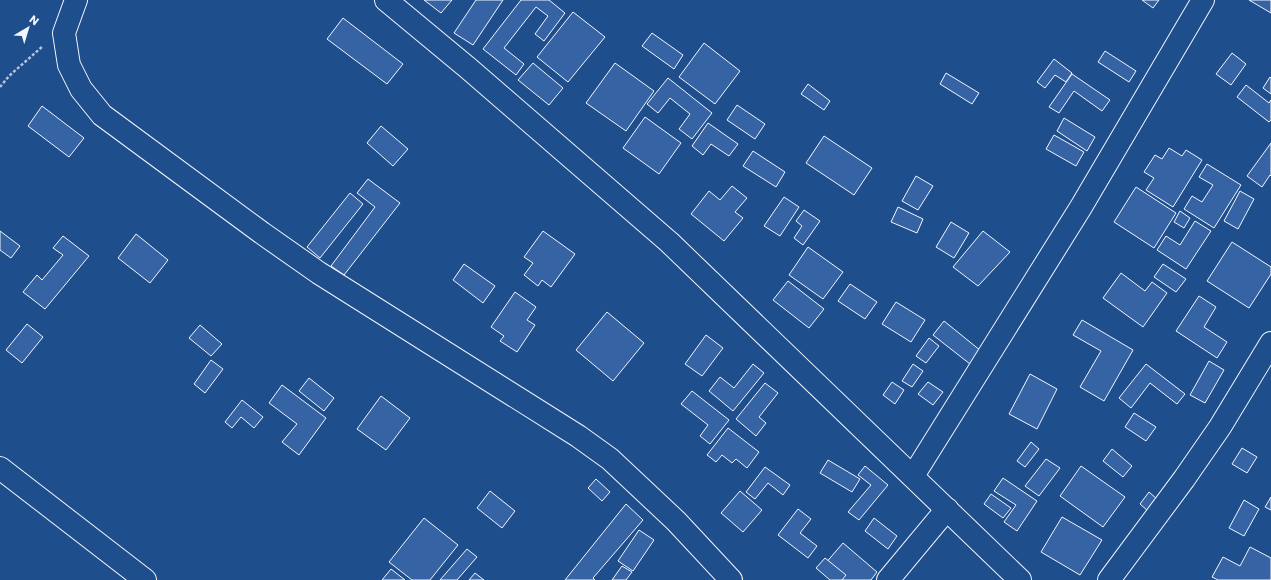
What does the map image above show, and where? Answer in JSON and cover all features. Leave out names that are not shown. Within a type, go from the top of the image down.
[{"type":"street","points":[[76,0],[64,33],[69,65],[81,89],[102,115],[262,233],[319,273],[578,436],[610,459],[676,521],[731,580]]},
{"type":"street","points":[[386,0],[468,68],[669,242],[1020,580]]},
{"type":"street","points":[[913,476],[1081,207],[1203,0]]},
{"type":"street","points":[[1109,580],[1220,427],[1271,343]]},
{"type":"street","points":[[0,468],[145,580]]},
{"type":"street","points":[[888,580],[947,509]]},
{"type":"path","points":[[0,87],[9,76],[43,46],[64,33]]},
{"type":"building","points":[[424,0],[452,0],[441,13]]},
{"type":"building","points":[[476,0],[503,0],[473,45],[454,33]]},
{"type":"building","points":[[521,0],[549,0],[565,13],[544,41],[535,34],[548,16],[536,7],[504,48],[524,64],[516,75],[483,49]]},
{"type":"building","points":[[1142,0],[1159,0],[1153,8]]},
{"type":"building","points":[[1249,0],[1271,0],[1271,13]]},
{"type":"building","points":[[573,12],[605,37],[568,82],[537,57]]},
{"type":"building","points":[[343,18],[403,64],[387,84],[327,39]]},
{"type":"building","points":[[652,33],[683,55],[674,69],[642,46]]},
{"type":"building","points":[[704,43],[740,71],[715,104],[679,77]]},
{"type":"building","points":[[1105,51],[1136,71],[1129,82],[1098,62]]},
{"type":"building","points":[[1232,53],[1246,64],[1231,85],[1216,74]]},
{"type":"building","points":[[1054,59],[1072,73],[1066,82],[1055,75],[1045,88],[1037,82]]},
{"type":"building","points":[[533,63],[563,88],[549,105],[518,80]]},
{"type":"building","points":[[615,63],[654,91],[626,131],[586,103]]},
{"type":"building","points":[[946,73],[979,93],[972,104],[940,84]]},
{"type":"building","points":[[1072,74],[1110,100],[1102,111],[1074,91],[1059,113],[1049,107]]},
{"type":"building","points":[[1270,77],[1271,78],[1271,94],[1263,88]]},
{"type":"building","points":[[668,78],[712,113],[692,139],[679,129],[690,114],[670,98],[658,113],[647,104]]},
{"type":"building","points":[[808,84],[830,101],[824,110],[801,94]]},
{"type":"building","points":[[1246,85],[1269,103],[1271,100],[1271,120],[1269,122],[1237,97]]},
{"type":"building","points":[[737,105],[765,124],[755,139],[727,120]]},
{"type":"building","points":[[42,106],[84,138],[69,157],[28,126]]},
{"type":"building","points":[[645,117],[681,143],[659,174],[623,148]]},
{"type":"building","points":[[1064,118],[1095,137],[1087,151],[1057,131]]},
{"type":"building","points":[[708,123],[738,144],[729,156],[711,144],[703,155],[692,146]]},
{"type":"building","points":[[381,126],[408,149],[393,166],[367,143]]},
{"type":"building","points":[[1054,135],[1084,152],[1076,166],[1046,149]]},
{"type":"building","points":[[824,136],[872,168],[854,195],[806,163]]},
{"type":"building","points":[[1271,143],[1271,176],[1270,175],[1262,187],[1247,176]]},
{"type":"building","points":[[1169,148],[1182,156],[1186,150],[1202,160],[1173,207],[1146,190],[1154,178],[1144,172],[1155,155],[1162,159]]},
{"type":"building","points":[[753,151],[785,172],[776,187],[743,166]]},
{"type":"building","points":[[1207,164],[1241,185],[1214,228],[1184,209],[1192,196],[1202,202],[1213,185],[1199,177]]},
{"type":"building","points":[[916,176],[933,186],[918,210],[902,201]]},
{"type":"building","points":[[368,179],[400,203],[344,275],[331,266],[375,207],[357,193]]},
{"type":"building","points":[[732,186],[747,198],[735,212],[743,218],[724,241],[691,214],[709,191],[720,200]]},
{"type":"building","points":[[1136,187],[1176,213],[1154,248],[1114,222]]},
{"type":"building","points":[[1240,191],[1254,199],[1238,229],[1224,221]]},
{"type":"building","points":[[350,193],[363,204],[320,258],[307,247]]},
{"type":"building","points":[[784,197],[799,207],[780,236],[764,226]]},
{"type":"building","points":[[898,207],[923,219],[917,233],[891,222]]},
{"type":"building","points":[[804,210],[820,221],[803,245],[794,238],[802,226],[796,221]]},
{"type":"building","points":[[1180,211],[1190,218],[1184,228],[1174,222]]},
{"type":"building","points":[[1195,221],[1211,231],[1186,269],[1157,250],[1166,236],[1180,245]]},
{"type":"building","points":[[951,222],[969,233],[954,258],[936,247]]},
{"type":"building","points":[[0,231],[20,246],[11,258],[0,250]]},
{"type":"building","points":[[543,231],[575,254],[551,287],[542,280],[538,286],[524,275],[533,263],[524,257]]},
{"type":"building","points":[[983,231],[1010,252],[978,286],[953,267]]},
{"type":"building","points":[[136,234],[168,260],[150,283],[118,258]]},
{"type":"building","points":[[63,236],[89,256],[45,309],[23,292],[37,275],[42,280],[63,255],[53,248]]},
{"type":"building","points":[[1232,242],[1271,267],[1271,274],[1249,308],[1207,281]]},
{"type":"building","points":[[808,247],[843,272],[823,299],[789,275]]},
{"type":"building","points":[[464,264],[495,286],[483,303],[453,280]]},
{"type":"building","points":[[1163,264],[1186,279],[1176,292],[1154,277]]},
{"type":"building","points":[[1121,273],[1145,291],[1152,282],[1167,293],[1143,327],[1103,298]]},
{"type":"building","points":[[788,281],[824,309],[809,328],[773,300]]},
{"type":"building","points":[[850,284],[877,302],[865,319],[838,301]]},
{"type":"building","points":[[515,292],[536,307],[527,320],[535,325],[517,352],[500,341],[504,336],[491,327]]},
{"type":"building","points":[[1199,296],[1216,307],[1204,327],[1227,342],[1217,358],[1176,331]]},
{"type":"building","points":[[896,302],[925,320],[911,342],[882,324]]},
{"type":"building","points":[[607,312],[644,343],[613,381],[576,350]]},
{"type":"building","points":[[1082,320],[1133,350],[1104,401],[1080,387],[1101,351],[1073,335]]},
{"type":"building","points":[[944,321],[981,351],[970,364],[933,335]]},
{"type":"building","points":[[27,324],[43,337],[22,363],[6,350]]},
{"type":"building","points":[[200,325],[222,344],[211,356],[189,338]]},
{"type":"building","points":[[706,335],[723,348],[702,376],[685,364]]},
{"type":"building","points":[[929,338],[939,346],[926,363],[916,356]]},
{"type":"building","points":[[211,360],[223,369],[205,393],[194,384]]},
{"type":"building","points":[[1209,361],[1224,370],[1205,403],[1190,395]]},
{"type":"building","points":[[753,364],[764,373],[733,411],[709,391],[720,377],[734,388]]},
{"type":"building","points":[[913,364],[923,371],[912,387],[902,381]]},
{"type":"building","points":[[1146,364],[1185,394],[1177,404],[1150,383],[1131,408],[1119,398]]},
{"type":"building","points":[[1030,374],[1057,389],[1037,429],[1009,414]]},
{"type":"building","points":[[309,378],[334,398],[324,411],[299,391]]},
{"type":"building","points":[[892,382],[904,390],[895,404],[883,395]]},
{"type":"building","points":[[928,382],[943,392],[933,405],[918,394]]},
{"type":"building","points":[[765,383],[778,393],[759,417],[766,423],[756,436],[736,419]]},
{"type":"building","points":[[282,385],[326,418],[299,455],[282,442],[297,424],[269,403]]},
{"type":"building","points":[[692,391],[729,420],[710,444],[700,436],[708,425],[681,404]]},
{"type":"building","points":[[381,396],[410,418],[386,450],[357,429]]},
{"type":"building","points":[[242,400],[263,417],[254,428],[241,417],[232,428],[225,422]]},
{"type":"building","points":[[1134,413],[1156,427],[1146,441],[1125,427]]},
{"type":"building","points":[[728,428],[759,452],[747,468],[736,459],[732,463],[722,455],[716,462],[707,455]]},
{"type":"building","points":[[1031,442],[1039,449],[1025,467],[1017,461]]},
{"type":"building","points":[[1242,448],[1257,457],[1247,473],[1232,464]]},
{"type":"building","points":[[1112,449],[1132,466],[1123,477],[1103,461]]},
{"type":"building","points":[[1046,459],[1060,468],[1039,496],[1025,486]]},
{"type":"building","points":[[828,460],[860,479],[852,492],[820,473]]},
{"type":"building","points":[[865,466],[888,485],[859,520],[848,512],[871,485],[858,475]]},
{"type":"building","points":[[1081,466],[1125,497],[1103,527],[1060,496]]},
{"type":"building","points":[[765,467],[790,485],[783,495],[768,483],[755,499],[746,492]]},
{"type":"building","points":[[1003,478],[1037,501],[1017,531],[1004,522],[1016,505],[994,491]]},
{"type":"building","points":[[596,479],[610,492],[602,501],[588,488]]},
{"type":"building","points":[[490,491],[515,511],[502,528],[477,508]]},
{"type":"building","points":[[740,491],[762,510],[743,532],[721,513]]},
{"type":"building","points":[[1149,492],[1158,500],[1148,511],[1140,504]]},
{"type":"building","points":[[991,494],[1011,508],[1003,518],[984,504]]},
{"type":"building","points":[[1271,497],[1271,510],[1265,507]]},
{"type":"building","points":[[1244,500],[1259,509],[1244,536],[1229,528]]},
{"type":"building","points":[[626,504],[643,520],[593,578],[595,580],[565,580]]},
{"type":"building","points":[[798,509],[811,519],[800,533],[817,546],[808,558],[778,535]]},
{"type":"building","points":[[1062,517],[1102,540],[1080,575],[1041,552]]},
{"type":"building","points":[[424,518],[458,545],[430,580],[412,580],[389,562]]},
{"type":"building","points":[[874,518],[897,536],[888,549],[865,531]]},
{"type":"building","points":[[639,530],[654,540],[633,571],[618,561]]},
{"type":"building","points":[[843,543],[877,572],[871,580],[842,580],[824,565]]},
{"type":"building","points":[[1250,547],[1271,558],[1271,580],[1218,580],[1212,577],[1223,557],[1240,566]]},
{"type":"building","points":[[467,549],[477,557],[457,580],[440,580]]},
{"type":"building","points":[[825,558],[846,575],[842,580],[830,580],[816,568]]},
{"type":"building","points":[[622,566],[632,572],[626,580],[612,580]]},
{"type":"building","points":[[391,569],[405,580],[382,580]]},
{"type":"building","points":[[475,573],[484,580],[469,580]]}]
